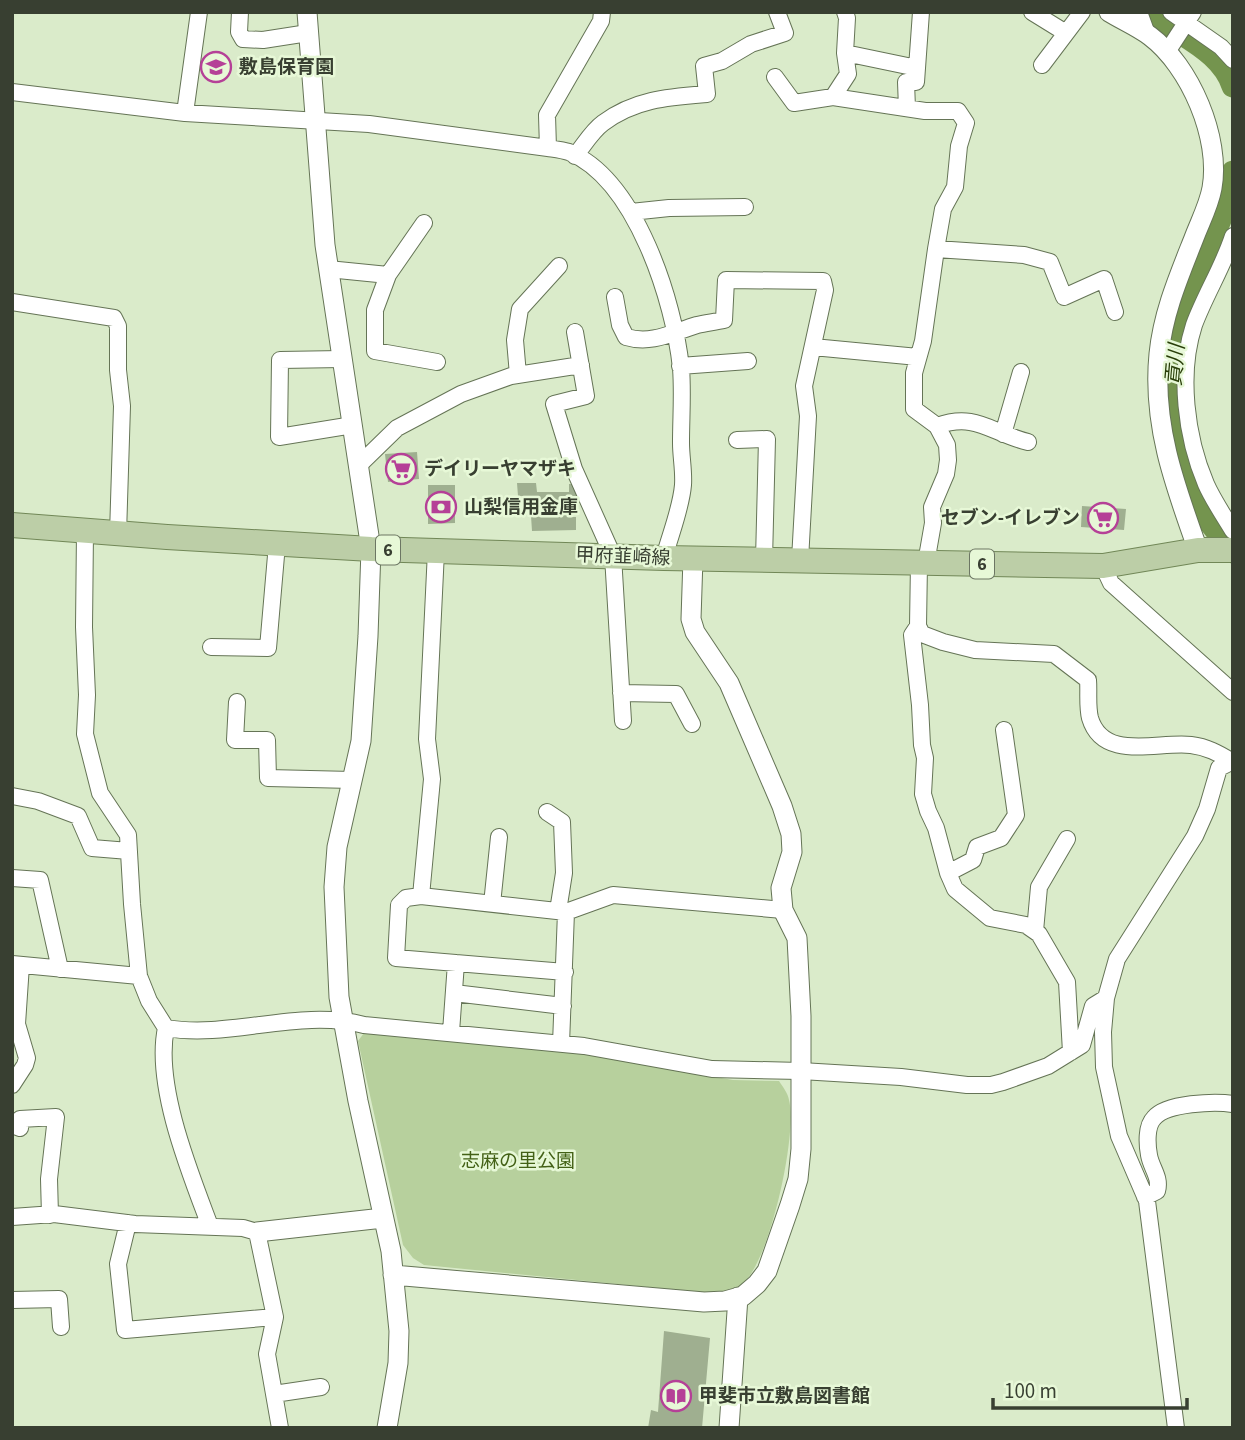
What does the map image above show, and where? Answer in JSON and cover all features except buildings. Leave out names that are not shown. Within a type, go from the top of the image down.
[{"type":"main road","name":"甲府韮崎線","points":[[12,524],[118,534],[371,549],[800,561],[1103,566],[1199,551],[1233,550]]},
{"type":"street","points":[[185,113],[199,12]]},
{"type":"street","points":[[240,12],[239,32],[243,39],[263,40],[308,33]]},
{"type":"street","points":[[307,12],[328,269],[371,549],[360,741],[337,847],[334,887],[339,997],[383,1218],[399,1331],[398,1363],[387,1428]]},
{"type":"street","points":[[548,148],[547,115],[601,21],[602,12]]},
{"type":"street","points":[[575,156],[602,123],[633,105],[650,99],[707,94],[704,66],[722,61],[751,44],[785,33],[777,12]]},
{"type":"street","points":[[833,97],[848,75],[845,12]]},
{"type":"street","points":[[906,108],[906,82],[916,82],[922,12]]},
{"type":"street","points":[[1032,12],[1066,33]]},
{"type":"street","points":[[1042,65],[1082,12]]},
{"type":"street","points":[[1109,12],[1170,47],[1188,79],[1210,132],[1212,186],[1173,289],[1164,322],[1157,379],[1158,414],[1164,450],[1172,480],[1199,551]]},
{"type":"street","points":[[1139,12],[1147,34]]},
{"type":"street","points":[[1171,12],[1188,21],[1233,60]]},
{"type":"street","points":[[1170,47],[1188,21]]},
{"type":"street","points":[[845,53],[916,68]]},
{"type":"street","points":[[775,77],[794,103],[833,97],[925,111],[958,111],[966,123],[959,146],[955,187],[943,209],[923,341],[914,373],[914,409],[937,425],[947,445],[948,460],[946,474],[932,507],[933,523],[923,563],[918,626],[912,635],[922,745],[926,758],[923,794],[936,828],[947,873],[955,889],[990,918],[1026,925],[1039,934],[1067,982],[1071,1052]]},
{"type":"street","points":[[12,92],[185,113],[369,124],[548,148],[568,152],[587,163],[616,189],[631,212],[657,267],[674,333],[680,366],[683,487],[664,558]]},
{"type":"street","points":[[631,212],[669,208],[746,207]]},
{"type":"street","points":[[424,223],[388,275],[375,310],[375,351],[437,362]]},
{"type":"street","points":[[1233,236],[1195,322],[1186,368],[1190,432],[1196,456],[1206,485],[1233,531]]},
{"type":"street","points":[[936,249],[1024,255],[1050,262],[1064,297],[1104,279],[1115,312]]},
{"type":"street","points":[[518,374],[515,340],[520,309],[559,266]]},
{"type":"street","points":[[328,269],[388,275]]},
{"type":"street","points":[[615,297],[620,325],[626,337],[654,340],[698,325],[724,320],[726,280],[823,281],[825,290],[804,386],[808,416],[800,561]]},
{"type":"street","points":[[12,302],[114,318],[118,326],[118,370],[122,406],[118,534]]},
{"type":"street","points":[[575,332],[586,396],[554,404],[574,470],[612,556],[623,721]]},
{"type":"street","points":[[813,347],[918,358]]},
{"type":"street","points":[[342,359],[280,360],[279,437],[353,425]]},
{"type":"street","points":[[680,366],[748,361]]},
{"type":"street","points":[[359,465],[397,428],[461,394],[518,374],[581,365]]},
{"type":"street","points":[[1003,435],[1021,372]]},
{"type":"street","points":[[937,425],[967,419],[1003,435],[1028,442]]},
{"type":"street","points":[[737,440],[767,439],[764,560]]},
{"type":"street","points":[[85,531],[84,626],[88,695],[85,734],[100,793],[128,835],[139,976],[149,1001],[166,1028],[164,1054],[169,1098],[182,1150],[210,1226]]},
{"type":"street","points":[[211,647],[268,648],[277,544]]},
{"type":"street","points":[[421,896],[432,779],[426,740],[436,551]]},
{"type":"street","points":[[393,1275],[704,1301],[738,1297],[757,1284],[767,1271],[798,1179],[801,1149],[798,946],[783,910],[780,888],[792,852],[791,834],[782,806],[729,683],[695,632],[691,619],[693,558]]},
{"type":"street","points":[[1103,566],[1111,583],[1233,692]]},
{"type":"street","points":[[918,626],[922,634],[975,650],[1054,654],[1088,680],[1090,717],[1098,733],[1111,743],[1129,747],[1190,745],[1211,749],[1232,761]]},
{"type":"street","points":[[621,693],[676,694],[692,724]]},
{"type":"street","points":[[237,702],[235,740],[267,740],[268,778],[352,780]]},
{"type":"street","points":[[947,873],[972,860],[978,847],[1001,838],[1016,815],[1004,730]]},
{"type":"street","points":[[1176,1428],[1152,1234],[1145,1197],[1119,1136],[1104,1067],[1103,1032],[1106,998],[1117,960],[1195,836],[1207,809],[1219,768],[1232,761]]},
{"type":"street","points":[[12,796],[38,801],[78,816],[92,848],[129,850]]},
{"type":"street","points":[[547,812],[562,822],[565,972],[561,1044]]},
{"type":"street","points":[[492,904],[499,837]]},
{"type":"street","points":[[1035,931],[1040,887],[1068,839]]},
{"type":"street","points":[[12,878],[40,880],[60,969]]},
{"type":"street","points":[[565,972],[396,958],[399,905],[406,898],[421,896],[562,912],[613,895],[783,910]]},
{"type":"street","points":[[451,1032],[456,963]]},
{"type":"street","points":[[12,1085],[27,1058],[17,1024],[17,964],[139,976]]},
{"type":"street","points":[[454,993],[563,1006]]},
{"type":"street","points":[[166,1028],[188,1032],[343,1019],[363,1025],[561,1044],[712,1069],[801,1071],[991,1085],[1048,1066],[1082,1045],[1093,1006],[1106,998]]},
{"type":"street","points":[[1145,1197],[1157,1191],[1159,1184],[1149,1157],[1147,1142],[1149,1127],[1154,1117],[1168,1109],[1188,1105],[1222,1102],[1233,1104]]},
{"type":"street","points":[[12,1125],[20,1128],[20,1119],[56,1117],[50,1179],[50,1215]]},
{"type":"street","points":[[12,1217],[50,1215],[128,1223],[243,1228],[257,1232],[383,1218]]},
{"type":"street","points":[[128,1223],[118,1264],[125,1329],[275,1317]]},
{"type":"street","points":[[257,1232],[275,1317],[267,1354],[280,1428]]},
{"type":"street","points":[[729,1428],[738,1297]]},
{"type":"street","points":[[12,1300],[59,1299],[61,1327]]},
{"type":"street","points":[[274,1394],[321,1387]]},
{"type":"green space","name":"志麻の里公園","points":[[364,1033],[574,1052],[733,1080],[779,1081],[789,1100],[791,1117],[785,1168],[771,1227],[762,1253],[751,1273],[741,1285],[731,1289],[699,1292],[424,1265],[413,1258],[403,1245],[358,1041]]},
{"type":"waterway","name":"貢川","points":[[1156,12],[1164,22],[1212,56],[1225,70],[1233,86]]},
{"type":"waterway","name":"貢川","points":[[1233,172],[1220,220],[1180,315],[1171,386],[1171,411],[1179,453],[1208,520],[1233,552]]},
{"type":"place","name":"敷島保育園","points":[[216,67]]},
{"type":"place","name":"デイリーヤマザキ","points":[[401,469]]},
{"type":"place","name":"山梨信用金庫","points":[[441,507]]},
{"type":"place","name":"セブン-イレブン","points":[[1103,518]]},
{"type":"place","name":"甲斐市立敷島図書館","points":[[676,1396]]}]
